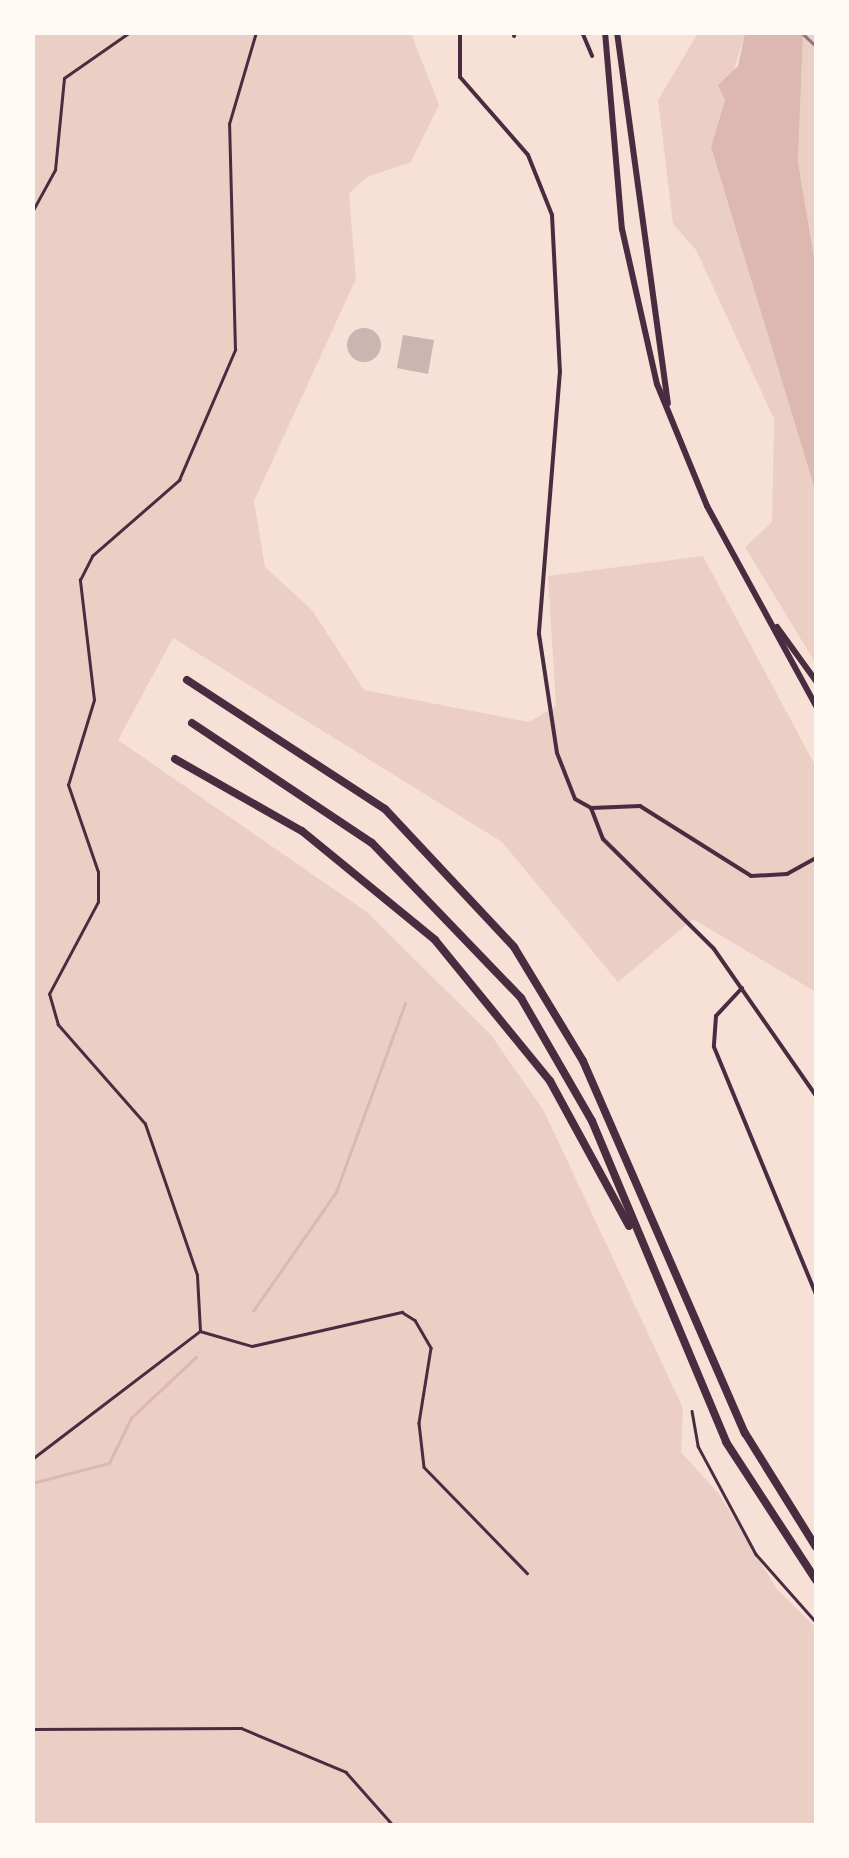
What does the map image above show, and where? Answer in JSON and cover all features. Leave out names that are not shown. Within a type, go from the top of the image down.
[{"type":"highway","points":[[187,680],[385,809],[514,946],[582,1060],[744,1433],[816,1548]]},
{"type":"highway","points":[[192,723],[351,826],[486,954],[567,1070],[726,1442],[816,1580]]},
{"type":"highway","points":[[175,759],[314,838],[445,950],[542,1070],[637,1238]]},
{"type":"main road","points":[[605,32],[625,244],[670,410],[707,506],[816,706]]},
{"type":"main road","points":[[616,32],[644,276],[670,410]]},
{"type":"main road","points":[[773,623],[816,681]]},
{"type":"street","points":[[460,32],[460,77],[528,155],[552,215],[560,371],[539,634],[557,753],[576,799],[591,808],[640,806],[750,876],[786,874],[816,858]]},
{"type":"street","points":[[582,32],[592,56]]},
{"type":"street","points":[[591,808],[602,839],[742,988],[816,1096]]},
{"type":"street","points":[[742,988],[716,1016],[714,1047],[816,1294]]},
{"type":"path","points":[[32,212],[55,170],[64,78],[130,32]]},
{"type":"path","points":[[200,1331],[193,1258],[145,1124],[58,1025],[48,994],[90,932],[99,887],[68,785],[94,700],[80,580],[92,556],[178,480],[236,350],[228,138],[256,32]]},
{"type":"path","points":[[200,1331],[252,1346],[402,1312],[415,1320],[431,1348],[419,1422],[424,1466],[527,1573]]},
{"type":"path","points":[[32,1458],[200,1331]]},
{"type":"path","points":[[692,1411],[698,1446],[756,1554],[816,1622]]},
{"type":"path","points":[[32,1730],[241,1728],[346,1772],[394,1826]]},
{"type":"shaded area","points":[[33,33],[411,33],[439,105],[411,162],[367,177],[349,194],[356,279],[254,501],[265,567],[312,610],[364,690],[529,722],[556,706],[548,576],[703,556],[816,767],[816,992],[693,919],[618,982],[502,842],[173,638],[118,740],[367,912],[491,1035],[544,1111],[683,1408],[681,1452],[719,1494],[777,1589],[816,1628],[816,1825],[33,1826]]},
{"type":"shaded area","points":[[698,33],[745,33],[711,147],[815,484],[816,664],[745,547],[772,522],[774,419],[696,250],[673,224],[658,100]]},
{"type":"shaded area","points":[[745,33],[803,33],[798,162],[816,269],[816,493],[711,147],[725,100],[718,85],[738,66]]},
{"type":"shaded area","points":[[803,33],[816,33],[816,269],[798,162]]},
{"type":"building","points":[[364,328],[376,333],[381,345],[376,357],[364,362],[352,357],[347,345],[352,333]]},
{"type":"building","points":[[403,335],[434,340],[428,374],[397,368]]},
{"type":"waterway","points":[[253,1311],[336,1192],[405,1003]]},
{"type":"waterway","points":[[32,1483],[109,1463],[131,1418],[196,1357]]},
{"type":"railway","points":[[801,32],[816,46]]}]
